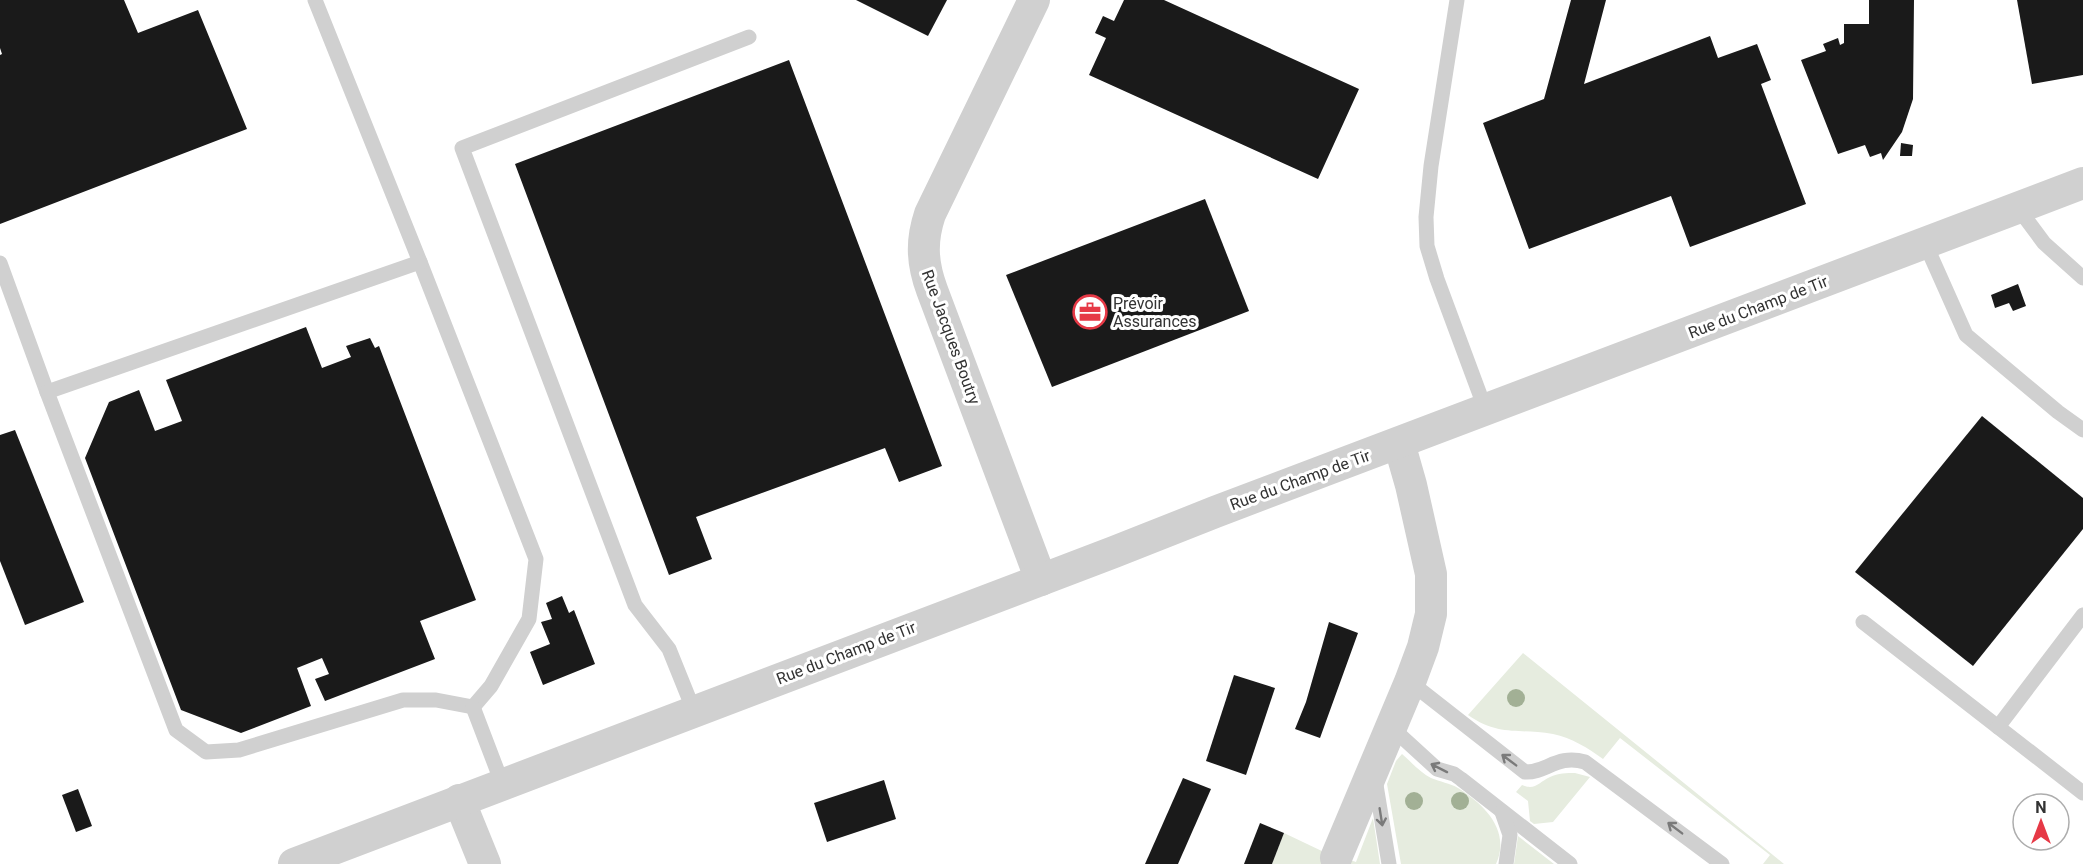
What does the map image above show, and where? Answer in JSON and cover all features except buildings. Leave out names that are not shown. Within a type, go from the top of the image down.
[{"type":"street","name":"Rue Jacques Boutry","points":[[1034,0],[930,214],[924,234],[923,254],[925,271],[1041,580]]},
{"type":"street","name":"Rue du Champ de Tir","points":[[294,864],[2083,183]]},
{"type":"street","points":[[1335,861],[1410,682],[1431,614],[1431,574],[1399,443]]},
{"type":"street","points":[[459,800],[484,864]]},
{"type":"lane","points":[[315,0],[536,559],[529,619],[491,686],[473,707]]},
{"type":"lane","points":[[1457,0],[1431,166],[1426,218],[1427,246],[1486,411]]},
{"type":"lane","points":[[694,711],[669,649],[635,605],[462,148],[749,37]]},
{"type":"lane","points":[[2018,208],[2044,243],[2083,278]]},
{"type":"lane","points":[[1925,243],[1966,335],[2083,430]]},
{"type":"lane","points":[[47,392],[420,262]]},
{"type":"lane","points":[[0,263],[176,730],[206,752],[239,750],[403,700],[436,700],[473,707]]},
{"type":"lane","points":[[1998,727],[2083,615]]},
{"type":"lane","points":[[1863,622],[2083,793]]},
{"type":"lane","points":[[1410,682],[1525,772],[1535,771],[1570,759],[1585,762],[1598,769],[1722,864]]},
{"type":"lane","points":[[473,707],[502,783]]},
{"type":"lane","points":[[1391,727],[1437,769],[1454,774],[1570,864]]},
{"type":"lane","points":[[1374,771],[1389,864]]},
{"type":"lane","points":[[1502,810],[1510,835],[1506,864]]},
{"type":"shaded area","points":[[1523,653],[1784,864],[1763,864],[1770,855],[1620,738],[1603,759],[1567,738],[1541,732],[1500,729],[1479,722],[1468,715]]},
{"type":"shaded area","points":[[1402,754],[1427,776],[1458,788],[1486,811],[1498,830],[1500,852],[1496,864],[1401,864],[1387,784],[1396,761]]},
{"type":"shaded area","points":[[1575,773],[1590,777],[1553,822],[1534,824],[1530,821],[1528,801],[1516,792],[1522,785],[1530,787],[1553,776]]},
{"type":"shaded area","points":[[1373,818],[1380,864],[1345,864],[1347,859],[1356,862]]},
{"type":"shaded area","points":[[1284,833],[1326,853],[1322,864],[1272,864]]},
{"type":"shaded area","points":[[1518,836],[1554,864],[1514,864]]},
{"type":"place","name":"Prévoir Assurances","points":[[1090,312]]}]
